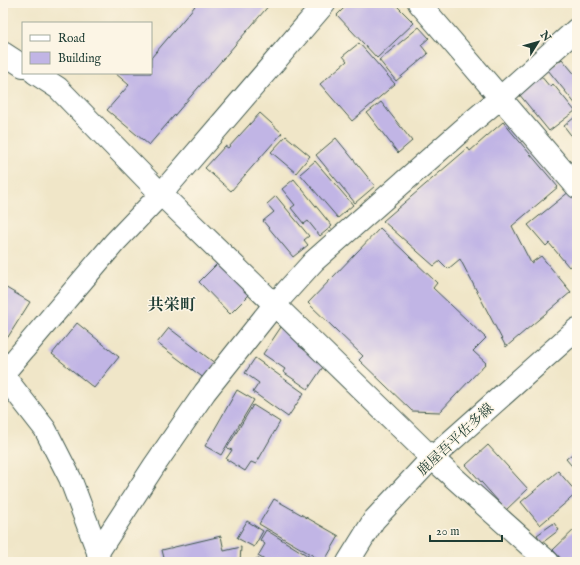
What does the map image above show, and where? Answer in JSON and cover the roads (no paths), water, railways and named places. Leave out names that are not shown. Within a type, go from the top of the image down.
[{"type":"street","points":[[98,557],[70,478],[45,429],[3,374],[115,242],[161,194],[325,3]]},
{"type":"street","points":[[419,3],[577,187]]},
{"type":"street","points":[[98,557],[154,466],[205,392],[275,304],[314,261],[577,29]]},
{"type":"street","points":[[3,53],[22,65]]},
{"type":"street","points":[[36,74],[58,88],[161,194],[432,458],[548,562]]},
{"type":"street","name":"鹿屋吾平佐多線","points":[[348,562],[374,520],[432,458],[577,328]]},
{"type":"district","name":"共栄町","points":[[172,304]]}]
